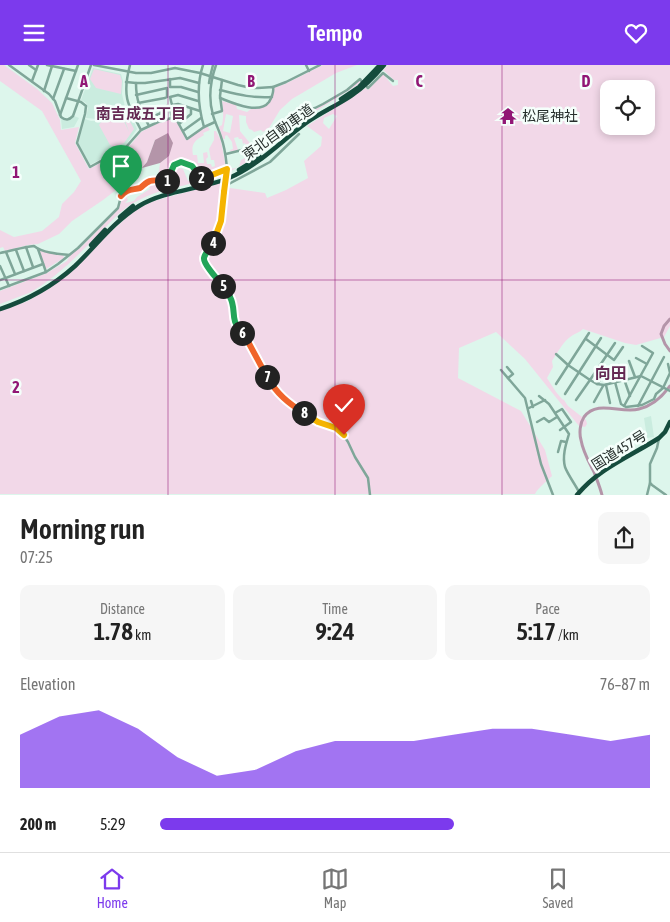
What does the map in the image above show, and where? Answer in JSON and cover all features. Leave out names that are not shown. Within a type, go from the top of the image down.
[{"type":"highway","name":"東北自動車道","points":[[0,307],[27,295],[55,278],[78,258],[110,225],[139,203],[167,191],[221,178],[251,163],[303,122],[359,87],[380,65]]},
{"type":"highway","name":"東北自動車道","points":[[0,307],[16,304],[57,281],[114,225],[140,205],[162,195],[224,180],[250,167],[307,122],[360,90],[384,65]]},
{"type":"highway","name":"国道457号","points":[[578,493],[598,475],[659,438],[665,432],[670,422]]},
{"type":"street","points":[[9,65],[50,94],[61,117],[66,120],[73,115],[93,65],[109,66],[128,72],[151,73],[175,68],[200,73],[251,88],[276,86],[320,65]]},
{"type":"street","points":[[29,65],[36,70]]},
{"type":"street","points":[[32,81],[38,65]]},
{"type":"street","points":[[47,65],[76,71]]},
{"type":"street","points":[[60,115],[78,65]]},
{"type":"street","points":[[130,65],[126,82],[127,103],[140,130]]},
{"type":"street","points":[[203,65],[200,73],[198,101],[204,127]]},
{"type":"street","points":[[215,65],[211,77],[212,114],[222,139],[227,169],[221,221],[214,242],[204,257],[205,262],[230,297],[236,327],[245,336],[273,387],[291,404],[312,419],[336,428],[342,433],[368,478],[370,495]]},
{"type":"street","points":[[306,65],[309,71]]},
{"type":"street","points":[[44,91],[52,66]]},
{"type":"street","points":[[53,99],[64,69]]},
{"type":"street","points":[[367,87],[383,73],[393,81]]},
{"type":"street","points":[[126,82],[155,82],[183,78],[199,83]]},
{"type":"street","points":[[170,79],[170,87],[181,87],[198,92]]},
{"type":"street","points":[[226,154],[246,149],[261,148],[298,114],[323,104],[347,90],[360,79],[362,82]]},
{"type":"street","points":[[212,114],[222,111],[220,89],[222,80]]},
{"type":"street","points":[[136,83],[138,103],[149,126]]},
{"type":"street","points":[[220,98],[254,108],[264,106],[272,97],[272,87]]},
{"type":"street","points":[[136,95],[166,88],[167,97],[138,103]]},
{"type":"street","points":[[220,89],[255,98],[272,97]]},
{"type":"street","points":[[198,101],[178,95],[170,97],[172,105],[178,104],[200,111]]},
{"type":"street","points":[[66,98],[84,103],[86,109],[77,143],[90,167],[126,147],[140,130],[149,126],[175,117],[187,139],[214,122]]},
{"type":"street","points":[[142,112],[169,107],[172,118]]},
{"type":"street","points":[[146,121],[161,113],[160,108]]},
{"type":"street","points":[[179,124],[191,113],[191,108]]},
{"type":"street","points":[[183,131],[202,118]]},
{"type":"street","points":[[225,185],[270,162],[299,134]]},
{"type":"street","points":[[0,289],[46,272],[58,264],[78,248],[118,208],[122,195],[125,192],[142,187],[152,181],[167,181],[174,165],[182,162],[192,166],[201,178],[227,169]]},
{"type":"street","points":[[0,253],[34,246],[38,249],[69,255]]},
{"type":"street","points":[[26,247],[33,267]]},
{"type":"street","points":[[38,249],[46,272]]},
{"type":"street","points":[[16,250],[24,271]]},
{"type":"street","points":[[6,252],[15,274]]},
{"type":"street","points":[[0,280],[43,264]]},
{"type":"street","points":[[0,266],[9,286]]},
{"type":"street","points":[[556,384],[589,333]]},
{"type":"street","points":[[565,394],[601,338]]},
{"type":"street","points":[[586,339],[614,360],[623,347]]},
{"type":"street","points":[[576,400],[616,343]]},
{"type":"street","points":[[624,406],[653,353],[642,346]]},
{"type":"street","points":[[556,354],[568,365],[597,384],[605,385],[641,376],[670,391]]},
{"type":"street","points":[[638,405],[664,357]]},
{"type":"street","points":[[636,358],[647,364]]},
{"type":"street","points":[[629,361],[635,377]]},
{"type":"street","points":[[615,382],[621,405],[626,407],[642,405],[654,399],[656,394],[664,388],[670,373],[668,364]]},
{"type":"street","points":[[619,365],[630,396]]},
{"type":"street","points":[[507,367],[513,375],[508,378]]},
{"type":"street","points":[[597,384],[608,368]]},
{"type":"street","points":[[501,370],[524,395],[541,464],[553,495]]},
{"type":"street","points":[[594,402],[605,385]]},
{"type":"street","points":[[605,385],[610,403]]},
{"type":"street","points":[[539,396],[550,404],[569,434],[564,464],[578,493]]},
{"type":"street","points":[[532,401],[533,407]]},
{"type":"street","points":[[528,408],[533,407],[538,402],[545,401]]},
{"type":"street","points":[[555,413],[562,409],[571,422],[560,429]]},
{"type":"street","points":[[537,422],[544,417],[550,422],[558,417]]},
{"type":"street","points":[[647,495],[650,483],[650,464],[659,438]]},
{"type":"street","points":[[558,452],[561,441],[566,443]]},
{"type":"street","points":[[650,483],[666,495]]},
{"type":"shaded area","points":[[0,65],[4,65],[37,89],[52,103],[60,120],[61,130],[79,127],[75,143],[89,169],[128,148],[141,132],[158,123],[175,118],[186,140],[207,126],[210,130],[203,133],[204,135],[196,141],[192,151],[193,155],[197,155],[198,163],[204,163],[203,153],[207,152],[207,164],[211,164],[212,167],[215,166],[214,160],[211,160],[209,149],[214,140],[214,131],[216,131],[221,141],[226,168],[202,177],[195,167],[182,160],[175,162],[166,172],[164,171],[162,174],[168,177],[164,180],[158,178],[160,163],[169,156],[155,140],[147,162],[138,173],[72,221],[59,234],[38,244],[5,251],[3,247],[0,248],[0,230],[14,237],[42,231],[59,217],[62,204],[74,192],[81,181],[42,111],[0,81]]},
{"type":"shaded area","points":[[323,65],[357,65],[336,73],[292,99],[280,110],[269,128],[263,132],[261,130],[254,132],[249,129],[246,116],[239,115],[240,131],[253,147],[257,144],[260,147],[246,148],[245,143],[243,144],[242,139],[238,137],[234,138],[238,150],[231,152],[230,150],[233,149],[232,142],[227,135],[223,139],[219,127],[222,125],[223,119],[222,101],[236,105],[237,109],[247,112],[267,104],[274,88]],"holes":[[[226,114],[233,116],[230,133],[223,131]]]},
{"type":"shaded area","points":[[388,65],[670,65],[670,326],[664,337],[636,345],[583,329],[569,337],[552,361],[553,367],[547,378],[568,406],[586,420],[587,424],[585,427],[579,426],[525,359],[496,332],[459,348],[458,378],[521,411],[545,450],[552,476],[535,494],[0,494],[0,311],[28,301],[51,287],[125,219],[137,209],[154,201],[223,182],[223,187],[265,193],[267,198],[308,178],[304,161],[321,146],[322,137],[307,126],[366,88],[368,90],[383,74],[393,86],[398,85],[398,80],[394,80],[383,70]],"holes":[[[333,114],[337,116],[329,129],[323,123],[324,118]]]},
{"type":"shaded area","points":[[93,68],[121,74],[123,81],[122,94],[125,107],[97,119],[86,118],[88,108],[86,103],[81,100]]},
{"type":"shaded area","points":[[94,69],[120,75],[122,81],[121,94],[96,88],[90,79]]},
{"type":"shaded area","points":[[359,81],[361,82],[302,120],[256,157],[239,166],[241,160],[249,156],[249,151],[260,151],[296,116],[304,111],[317,108]]},
{"type":"shaded area","points":[[170,106],[184,107],[185,112],[176,118],[172,116]]},
{"type":"shaded area","points":[[127,110],[137,129],[126,145],[90,165],[78,143],[85,119],[98,121]]},
{"type":"shaded area","points":[[126,114],[134,129],[124,143],[114,147],[110,145],[99,125],[101,122],[121,115],[129,132],[123,115]]},
{"type":"shaded area","points":[[74,116],[79,118],[74,127],[62,129],[61,119],[67,121]]},
{"type":"shaded area","points":[[168,133],[173,143],[169,156],[160,163],[142,168],[147,162],[155,140]]},
{"type":"shaded area","points":[[175,167],[183,169],[188,181],[202,179],[224,171],[224,175],[165,190],[130,205],[119,213],[77,256],[54,276],[29,293],[0,304],[0,291],[47,273],[67,261],[70,255],[80,248],[118,209],[124,194],[128,200],[125,203],[134,201],[150,189],[149,183],[169,181]]},
{"type":"shaded area","points":[[39,250],[63,255],[64,258],[46,269]]},
{"type":"shaded area","points":[[651,416],[654,437],[647,438],[644,418]]},
{"type":"waterway","points":[[670,319],[664,326],[661,334],[670,351]]},
{"type":"waterway","points":[[602,495],[582,444],[580,428],[584,417],[589,412],[602,408],[632,410],[644,408],[656,401],[670,386]]},
{"type":"place","name":"松尾神社","points":[[508,116]]},
{"type":"district","name":"南吉成五丁目","points":[[141,113]]},
{"type":"district","name":"向田","points":[[611,373]]},
{"type":"route","points":[[121,196],[125,192],[142,187],[151,181],[167,181],[174,165],[179,162],[192,166],[201,178],[227,169],[221,221],[214,242],[204,260],[230,297],[236,327],[245,336],[276,391],[312,419],[336,428],[344,435]]}]
